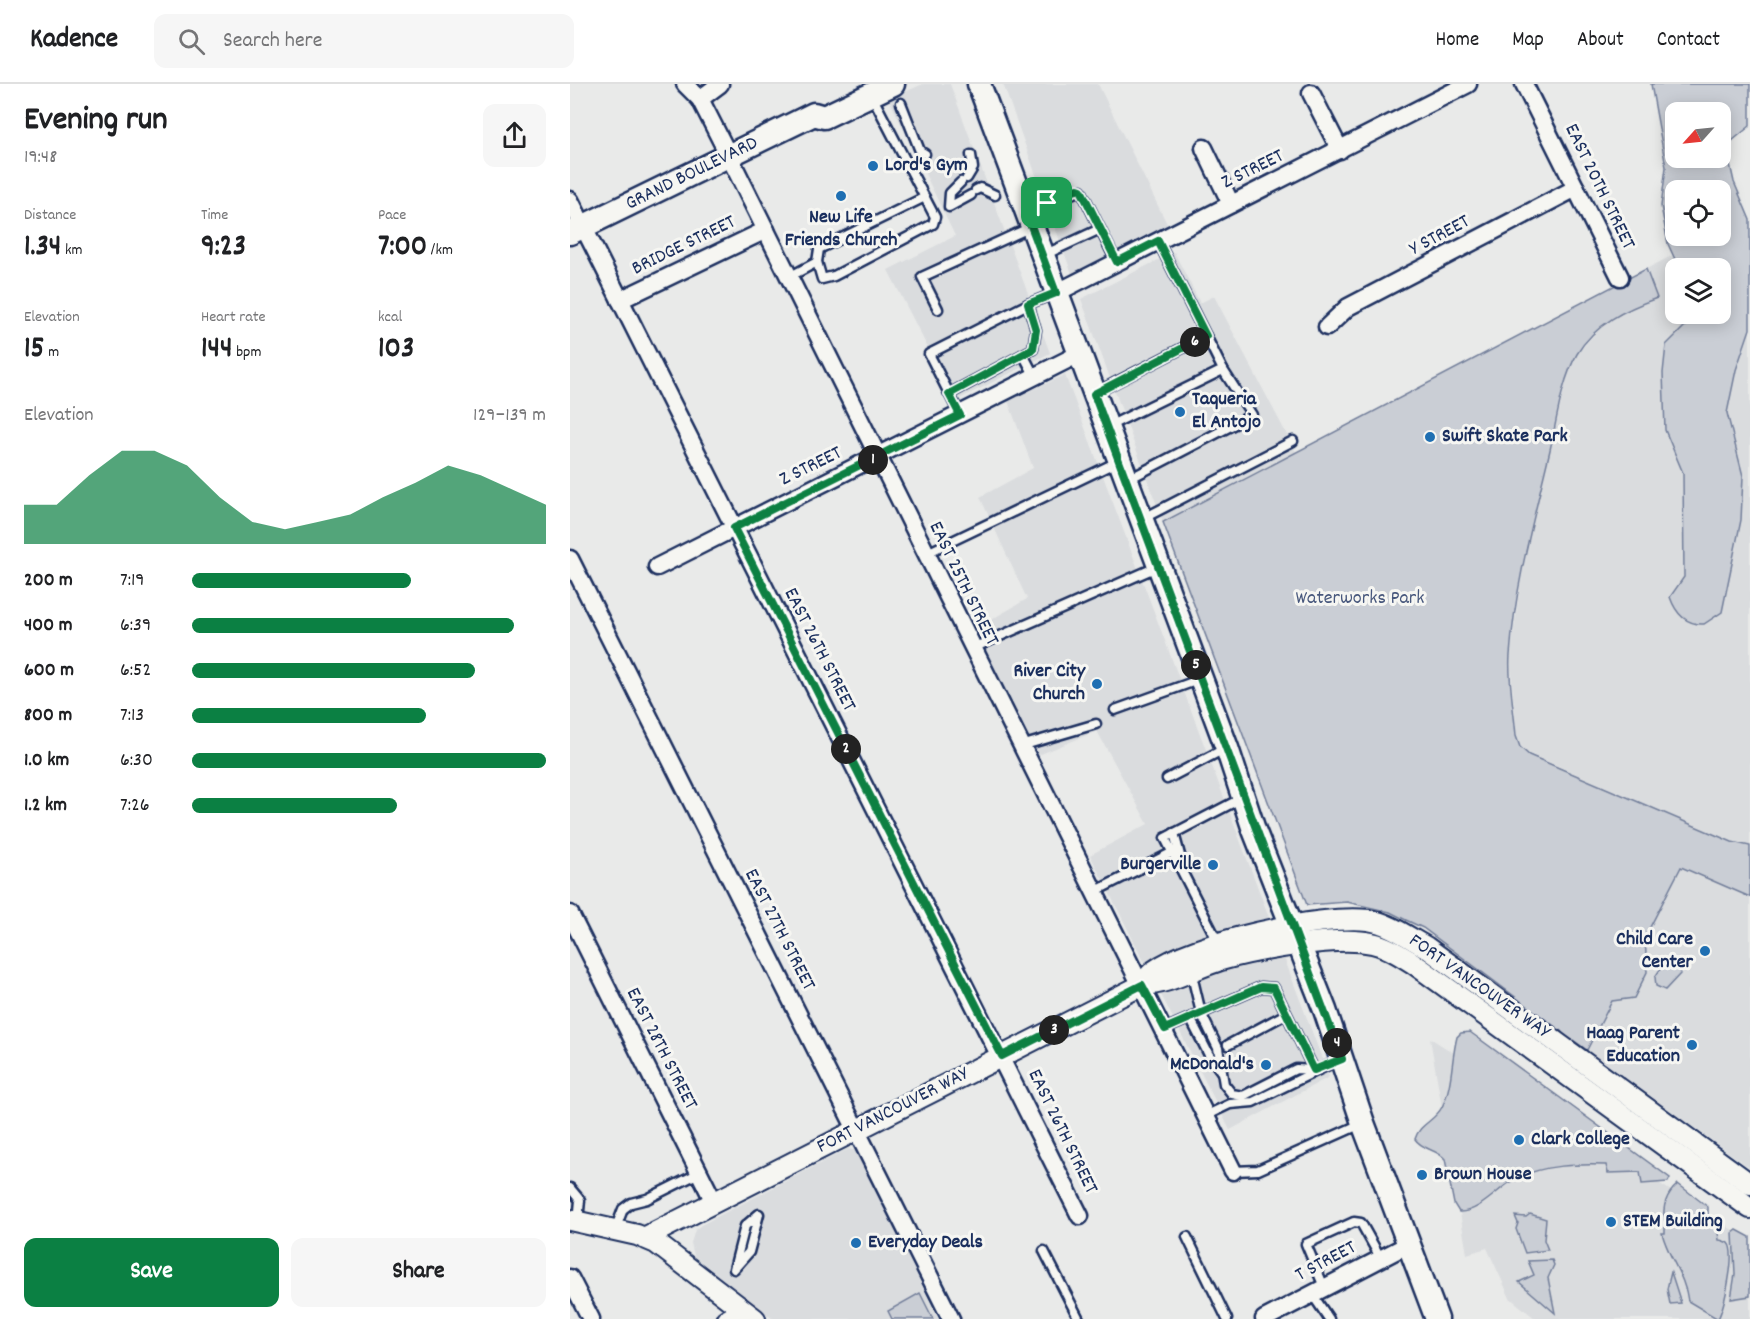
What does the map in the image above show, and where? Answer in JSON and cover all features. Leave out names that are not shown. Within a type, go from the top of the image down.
[{"type":"main road","points":[[979,84],[1437,1319]]},
{"type":"main road","name":"GRAND BOULEVARD","points":[[577,230],[814,114],[824,117],[865,89],[897,93]]},
{"type":"street","name":"EAST 25TH STREET","points":[[685,84],[700,99],[729,156],[1020,746],[1165,1029],[1233,1170]]},
{"type":"street","points":[[700,99],[720,84]]},
{"type":"street","name":"Z STREET","points":[[1056,293],[1468,84]]},
{"type":"street","name":"EAST 20TH STREET","points":[[1524,84],[1620,277]]},
{"type":"street","points":[[1311,93],[1340,150]]},
{"type":"street","points":[[1204,148],[1231,204]]},
{"type":"street","name":"Y STREET","points":[[1327,327],[1348,307],[1576,188]]},
{"type":"street","name":"EAST 26TH STREET","points":[[570,200],[577,230],[620,300],[1002,1056],[1080,1216]]},
{"type":"street","name":"BRIDGE STREET","points":[[620,300],[766,230]]},
{"type":"street","name":"Z STREET","points":[[657,567],[877,458],[1079,354]]},
{"type":"street","name":"EAST 27TH STREET","points":[[570,559],[951,1319]]},
{"type":"street","name":"EAST 28TH STREET","points":[[570,914],[714,1202]]},
{"type":"street","name":"FORT VANCOUVER WAY","points":[[644,1238],[1142,985],[1160,984],[1221,960],[1362,920],[1380,923],[1426,947],[1750,1184]]},
{"type":"street","name":"FORT VANCOUVER WAY","points":[[1142,985],[1153,971],[1218,943],[1296,937],[1358,941],[1384,946],[1478,1009],[1750,1208]]},
{"type":"street","points":[[574,1221],[644,1238],[671,1253],[749,1314]]},
{"type":"street","name":"T STREET","points":[[1264,1319],[1409,1244]]},
{"type":"street","points":[[570,1278],[591,1319]]},
{"type":"street","points":[[725,1319],[749,1314]]},
{"type":"lane","points":[[865,89],[925,197],[935,217],[933,224],[834,276],[822,279],[817,262],[819,249],[925,197]]},
{"type":"lane","points":[[897,93],[920,151],[925,154]]},
{"type":"lane","points":[[971,155],[974,168],[950,193],[950,207],[976,191]]},
{"type":"lane","points":[[966,178],[976,191],[995,195]]},
{"type":"lane","points":[[938,309],[922,277],[994,242],[1081,190],[1117,262]]},
{"type":"lane","points":[[1043,256],[1100,229]]},
{"type":"lane","points":[[925,554],[1252,415],[1223,370],[1158,241]]},
{"type":"lane","points":[[789,277],[817,262]]},
{"type":"lane","points":[[960,415],[929,354],[1028,304],[1056,293]]},
{"type":"lane","points":[[949,394],[1024,356],[1033,349],[1036,342],[1036,330],[1028,304]]},
{"type":"lane","points":[[1094,394],[1206,336]]},
{"type":"lane","points":[[1024,356],[1035,377]]},
{"type":"lane","points":[[1107,427],[1223,370]]},
{"type":"lane","points":[[1141,519],[1293,441]]},
{"type":"lane","points":[[972,648],[1159,566]]},
{"type":"lane","points":[[1115,710],[1201,678]]},
{"type":"lane","points":[[1020,746],[1096,724]]},
{"type":"lane","points":[[1167,779],[1227,748]]},
{"type":"lane","points":[[1218,943],[1165,838],[1244,797]]},
{"type":"lane","points":[[1174,833],[1181,858],[1203,901],[1203,911]]},
{"type":"lane","points":[[1094,892],[1173,852]]},
{"type":"lane","points":[[1191,971],[1201,1013],[1218,1048],[1221,1071],[1227,1090],[1238,1096],[1296,1069],[1314,1070]]},
{"type":"lane","points":[[1165,1029],[1261,987],[1274,988],[1314,1070]]},
{"type":"lane","points":[[1228,1045],[1286,1014]]},
{"type":"lane","points":[[1190,1018],[1209,1055],[1221,1071]]},
{"type":"lane","points":[[1207,1115],[1230,1104],[1253,1102],[1314,1070],[1342,1059]]},
{"type":"lane","points":[[1233,1170],[1258,1170],[1363,1123]]},
{"type":"lane","points":[[615,1230],[622,1209],[630,1203],[647,1199],[699,1173]]},
{"type":"lane","points":[[570,1188],[580,1200],[574,1221]]},
{"type":"lane","points":[[759,1214],[749,1252],[734,1269],[745,1226],[759,1214]]},
{"type":"lane","points":[[1329,1319],[1318,1290],[1306,1245],[1354,1222],[1361,1223],[1380,1257]]},
{"type":"lane","points":[[1187,1237],[1227,1319]]},
{"type":"lane","points":[[1044,1251],[1079,1319]]},
{"type":"shaded area","points":[[923,84],[950,84],[1050,353],[955,401],[888,270],[955,236],[889,99]]},
{"type":"shaded area","points":[[1003,84],[1098,84],[1168,226],[1072,274]]},
{"type":"shaded area","points":[[1748,216],[1750,220],[1750,846],[1732,842],[1523,751],[1516,736],[1510,656],[1528,531],[1542,486],[1565,383],[1577,354],[1603,325],[1635,306],[1657,298],[1646,269],[1665,259],[1665,324],[1731,324],[1731,258],[1668,258],[1691,246],[1731,246],[1731,225]]},
{"type":"shaded area","points":[[1174,252],[1200,303],[1214,296],[1297,454],[1163,522],[1081,299]]},
{"type":"shaded area","points":[[1065,375],[1329,1077],[1230,1130],[1090,855],[1148,824],[1097,731],[1036,756],[973,630],[1027,599],[980,497],[1033,468],[1008,401]]},
{"type":"shaded area","name":"Clark College","points":[[1681,866],[1750,897],[1750,1168],[1587,1050]]},
{"type":"shaded area","name":"Clark College","points":[[1430,1038],[1750,1241],[1750,1319],[1536,1319],[1510,1298],[1487,1248],[1467,1254]]},
{"type":"shaded area","points":[[848,1149],[857,1151],[938,1319],[773,1319],[694,1256],[691,1243],[695,1230],[701,1225]]},
{"type":"green space","points":[[1651,84],[1750,84],[1750,126],[1731,142],[1731,102],[1665,102],[1665,161]]},
{"type":"green space","points":[[1666,168],[1731,168],[1734,182],[1750,220],[1750,329],[1736,370],[1727,413],[1743,476],[1741,520],[1722,612],[1704,624],[1692,623],[1682,617],[1675,609],[1670,597],[1684,577],[1683,473],[1665,430],[1663,373],[1666,345],[1687,324],[1731,324],[1731,258],[1674,258],[1669,246],[1731,246],[1731,180],[1665,180],[1665,228],[1661,206]]},
{"type":"green space","name":"Waterworks Park","points":[[1646,269],[1657,298],[1612,319],[1593,334],[1577,354],[1563,389],[1526,552],[1512,629],[1510,675],[1516,736],[1520,747],[1529,755],[1732,842],[1750,846],[1750,897],[1681,867],[1645,937],[1647,972],[1634,998],[1612,1001],[1587,1050],[1573,1040],[1569,1041],[1561,1031],[1423,928],[1390,912],[1347,902],[1307,905],[1163,522]]},
{"type":"green space","points":[[1665,962],[1673,962],[1681,973],[1665,990],[1656,986],[1655,977]]},
{"type":"green space","points":[[1470,1032],[1670,1178],[1668,1182],[1642,1184],[1640,1172],[1608,1173],[1606,1165],[1559,1166],[1525,1174],[1474,1209],[1459,1212],[1454,1204],[1445,1159],[1415,1139],[1420,1130],[1442,1107],[1450,1081],[1457,1037],[1461,1033]]},
{"type":"green space","points":[[1678,1184],[1708,1207],[1708,1215],[1664,1220],[1666,1201],[1670,1192]]},
{"type":"green space","points":[[1530,1214],[1546,1219],[1544,1240],[1548,1250],[1525,1253],[1516,1229],[1518,1223],[1515,1216],[1526,1217]]},
{"type":"green space","points":[[1717,1224],[1719,1240],[1728,1243],[1731,1257],[1729,1280],[1718,1319],[1688,1301],[1684,1283],[1662,1233],[1665,1233],[1665,1227]]},
{"type":"green space","points":[[1737,1230],[1750,1237],[1750,1296],[1731,1299],[1735,1274],[1733,1233]]},
{"type":"green space","points":[[1552,1260],[1554,1265],[1548,1278],[1555,1313],[1519,1282],[1534,1275],[1528,1261]]},
{"type":"green space","points":[[1671,1272],[1681,1303],[1670,1304],[1667,1289]]},
{"type":"green space","points":[[920,1293],[933,1319],[892,1319],[888,1311]]},
{"type":"place","name":"Lord's Gym","points":[[873,166]]},
{"type":"place","name":"New Life Friends Church","points":[[841,196]]},
{"type":"place","name":"Taqueria El Antojo","points":[[1180,412]]},
{"type":"place","name":"Swift Skate Park","points":[[1430,437]]},
{"type":"place","name":"River City Church","points":[[1097,684]]},
{"type":"place","name":"Burgerville","points":[[1213,865]]},
{"type":"place","name":"Child Care Center","points":[[1705,951]]},
{"type":"place","name":"Haag Parent Education","points":[[1692,1045]]},
{"type":"place","name":"McDonald's","points":[[1266,1065]]},
{"type":"place","name":"Clark College","points":[[1519,1140]]},
{"type":"place","name":"Brown House","points":[[1422,1175]]},
{"type":"place","name":"STEM Building","points":[[1611,1222]]},
{"type":"place","name":"Everyday Deals","points":[[856,1243]]},
{"type":"route","points":[[1078,189],[1081,190],[1117,262],[1158,241],[1206,336],[1094,394],[1227,748],[1254,830],[1342,1059],[1314,1070],[1274,988],[1261,987],[1165,1029],[1142,985],[1002,1056],[734,528],[960,415],[949,394],[1033,349],[1036,342],[1036,330],[1028,304],[1056,293],[1026,212],[1047,203],[1078,189]]}]
